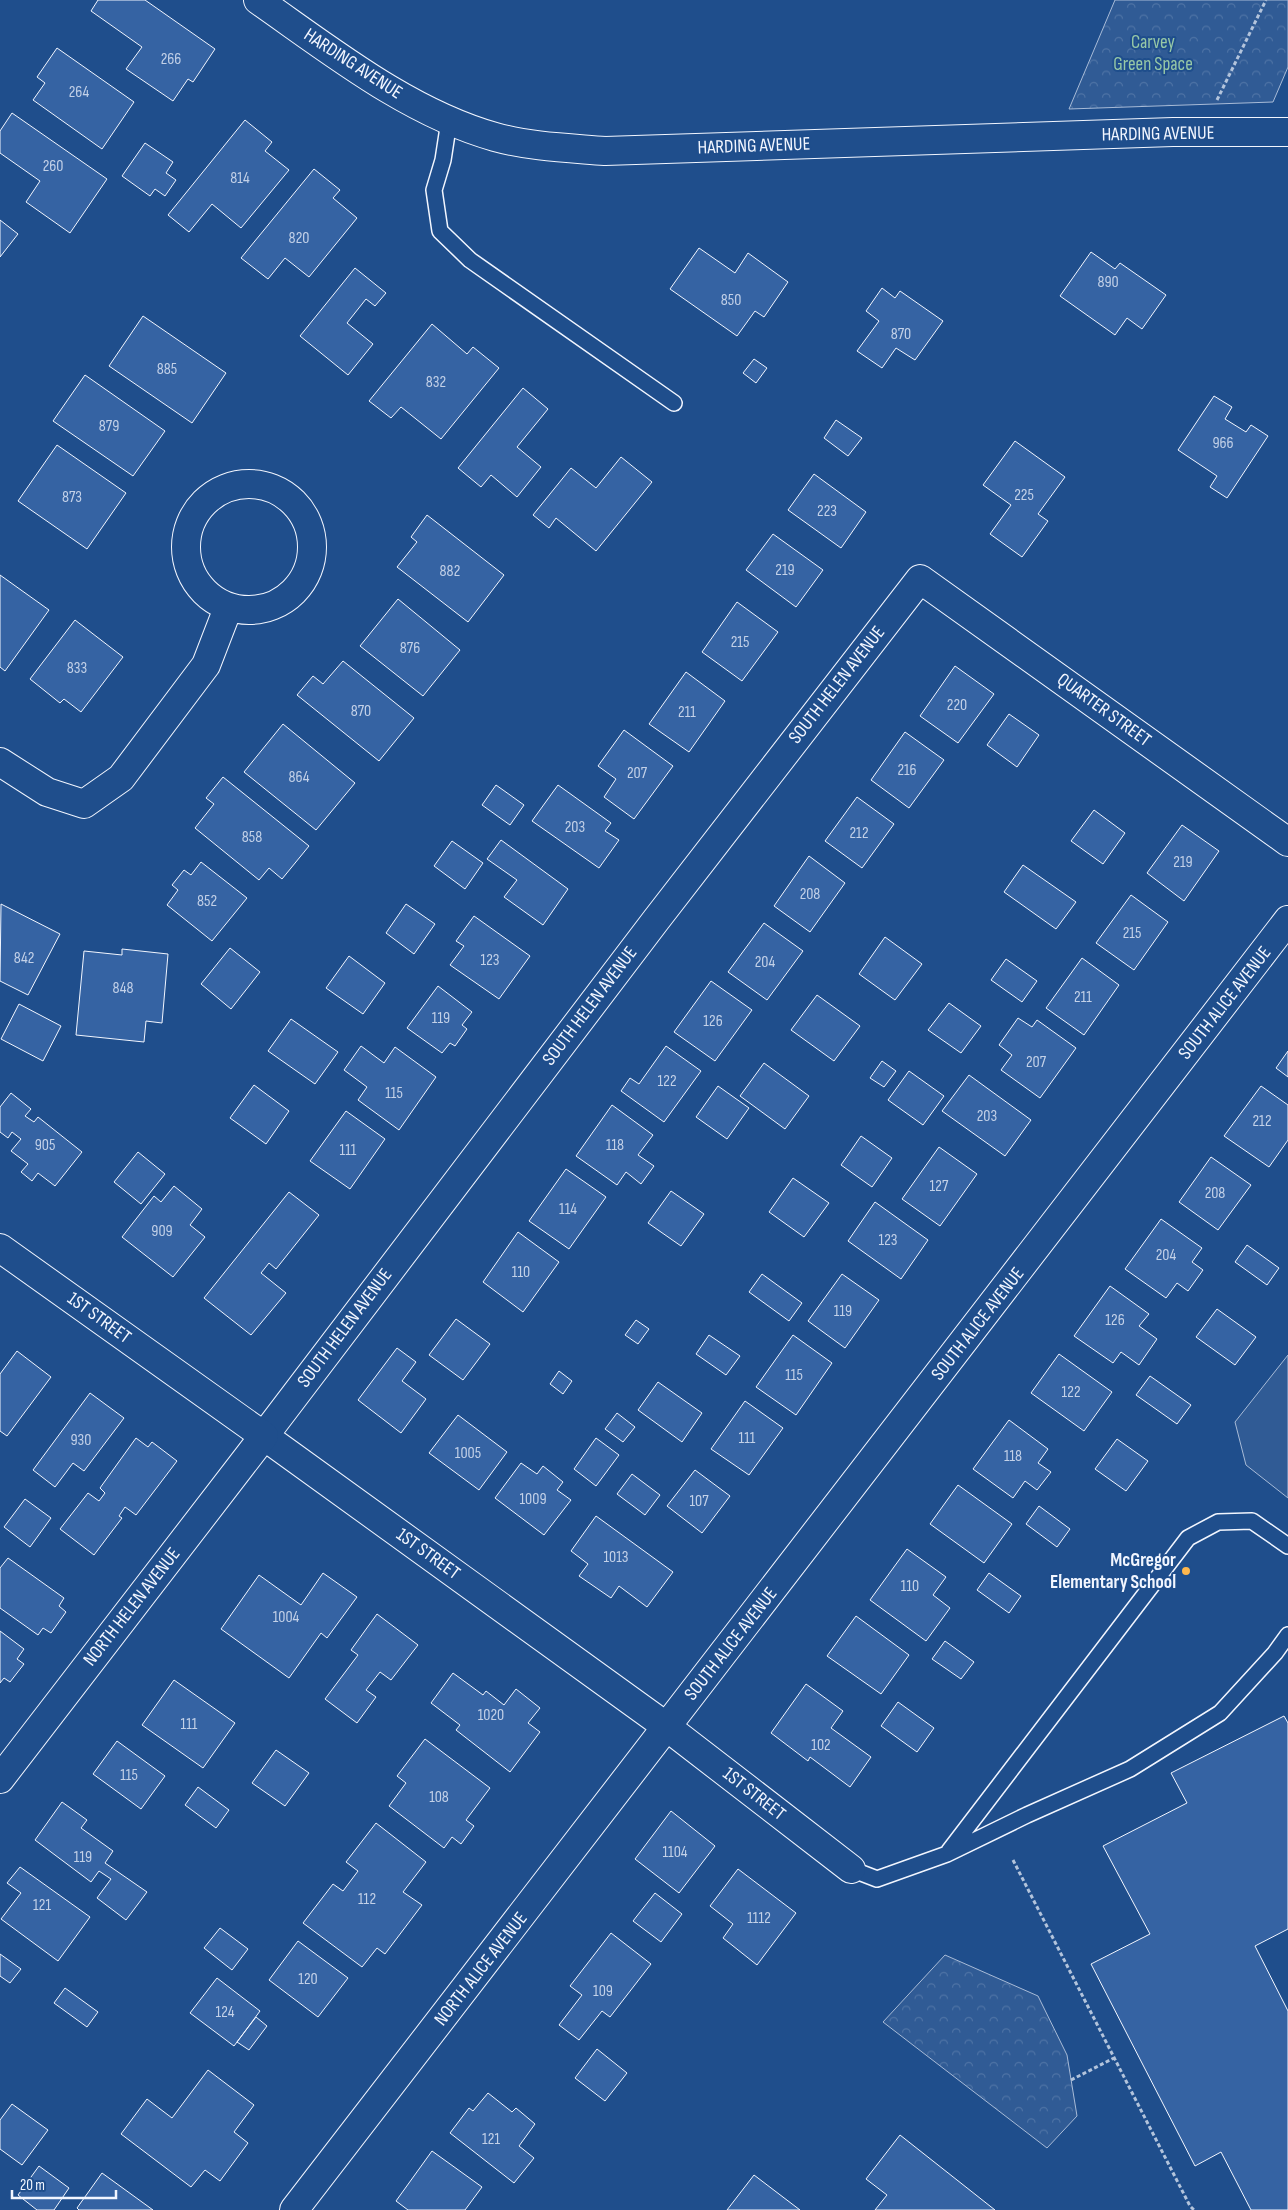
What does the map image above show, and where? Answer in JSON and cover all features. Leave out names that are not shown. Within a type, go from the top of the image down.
[{"type":"street","name":"HARDING AVENUE","points":[[258,0],[346,61],[407,100],[449,121],[496,137],[528,144],[605,151],[1201,132],[1288,132]]},
{"type":"street","points":[[241,484],[262,485],[282,493],[298,506],[302,512],[309,525],[313,545],[311,566],[302,584],[287,599],[269,608],[248,611],[228,608],[210,597],[195,581],[187,562],[186,541],[191,520],[203,503],[220,490],[241,484]]},
{"type":"street","name":"QUARTER STREET","points":[[920,579],[1288,842]]},
{"type":"street","name":"SOUTH HELEN AVENUE","points":[[264,1436],[656,920],[920,579]]},
{"type":"street","points":[[0,762],[47,792],[84,804],[121,778],[206,665],[228,608]]},
{"type":"street","name":"SOUTH ALICE AVENUE","points":[[667,1727],[1288,920]]},
{"type":"street","name":"1ST STREET","points":[[0,1248],[667,1727],[851,1869]]},
{"type":"street","name":"NORTH HELEN AVENUE","points":[[0,1779],[264,1436]]},
{"type":"street","name":"NORTH ALICE AVENUE","points":[[294,2210],[667,1727]]},
{"type":"lane","points":[[449,121],[434,190],[440,231],[470,260],[674,404]]},
{"type":"lane","points":[[947,1854],[1188,1538],[1218,1522],[1252,1521],[1288,1546]]},
{"type":"lane","points":[[851,1869],[877,1879],[947,1854],[1027,1815],[1130,1769],[1220,1713],[1275,1653],[1288,1635]]},
{"type":"path","points":[[1201,132],[1266,0]]},
{"type":"path","points":[[1013,1860],[1190,2206],[1194,2210]]},
{"type":"path","points":[[1071,2080],[1114,2058]]},
{"type":"green space","name":"Carvey Green Space","points":[[1115,0],[1288,0],[1288,67],[1273,102],[1069,109]]},
{"type":"green space","points":[[945,1955],[1038,1996],[1067,2055],[1077,2116],[1047,2148],[883,2022]]},
{"type":"shaded area","points":[[1288,1355],[1288,1498],[1246,1465],[1235,1422]]},
{"type":"building","points":[[98,0],[145,0],[215,49],[193,82],[188,79],[173,101],[126,69],[142,47],[91,11]]},
{"type":"building","points":[[57,48],[134,102],[102,149],[33,100],[45,83],[37,77]]},
{"type":"building","points":[[12,113],[107,179],[70,233],[26,202],[40,181],[0,153],[0,131]]},
{"type":"building","points":[[245,120],[272,142],[265,151],[289,170],[241,228],[212,204],[189,232],[168,215]]},
{"type":"building","points":[[145,143],[173,162],[166,173],[176,180],[165,196],[155,189],[150,196],[122,176]]},
{"type":"building","points":[[314,169],[340,190],[333,198],[357,218],[309,277],[285,258],[268,279],[241,258]]},
{"type":"building","points":[[0,220],[18,234],[0,257]]},
{"type":"building","points":[[699,248],[735,273],[748,253],[788,282],[764,317],[755,311],[737,336],[670,289]]},
{"type":"building","points":[[1091,252],[1115,269],[1120,263],[1166,295],[1142,329],[1127,318],[1115,335],[1060,296]]},
{"type":"building","points":[[355,268],[386,293],[375,306],[366,299],[347,323],[373,344],[348,375],[300,336]]},
{"type":"building","points":[[882,288],[895,298],[900,291],[943,321],[915,360],[896,348],[882,368],[857,351],[879,321],[866,311]]},
{"type":"building","points":[[143,316],[226,373],[192,423],[109,366]]},
{"type":"building","points":[[432,324],[467,354],[473,347],[499,368],[441,439],[401,407],[391,418],[369,401]]},
{"type":"building","points":[[754,359],[767,368],[756,383],[743,373]]},
{"type":"building","points":[[85,375],[165,431],[133,476],[53,421]]},
{"type":"building","points":[[523,388],[548,409],[517,447],[541,467],[517,497],[491,475],[481,487],[458,468]]},
{"type":"building","points":[[1214,396],[1232,407],[1225,419],[1246,432],[1251,425],[1268,436],[1227,498],[1210,487],[1217,476],[1178,450]]},
{"type":"building","points":[[836,420],[862,438],[848,456],[824,438]]},
{"type":"building","points":[[1015,441],[1065,477],[1038,514],[1048,521],[1022,557],[990,534],[1011,505],[983,485]]},
{"type":"building","points":[[57,445],[126,493],[87,549],[18,501]]},
{"type":"building","points":[[621,457],[652,482],[596,551],[556,518],[549,528],[533,515],[571,468],[596,488]]},
{"type":"building","points":[[814,474],[866,512],[841,548],[788,510]]},
{"type":"building","points":[[427,515],[504,575],[468,622],[397,567],[417,542],[411,537]]},
{"type":"building","points":[[773,534],[823,570],[796,607],[746,570]]},
{"type":"building","points":[[0,575],[49,610],[5,671],[0,667]]},
{"type":"building","points":[[398,599],[460,650],[423,696],[360,646]]},
{"type":"building","points":[[737,602],[778,632],[742,681],[702,652]]},
{"type":"building","points":[[75,620],[123,657],[81,712],[64,699],[60,703],[30,679]]},
{"type":"building","points":[[343,661],[414,718],[379,761],[297,695],[313,676],[323,684]]},
{"type":"building","points":[[955,666],[994,694],[958,743],[920,716]]},
{"type":"building","points":[[686,672],[725,701],[689,752],[649,724]]},
{"type":"building","points":[[1009,714],[1039,735],[1017,767],[987,745]]},
{"type":"building","points":[[283,724],[355,783],[316,830],[244,772]]},
{"type":"building","points":[[624,730],[673,766],[634,819],[604,797],[616,779],[598,766]]},
{"type":"building","points":[[905,732],[944,760],[909,808],[871,780]]},
{"type":"building","points":[[223,777],[309,846],[282,879],[269,868],[259,880],[195,828],[214,804],[206,798]]},
{"type":"building","points":[[496,785],[524,805],[510,825],[482,805]]},
{"type":"building","points":[[558,785],[611,823],[605,831],[619,840],[599,868],[532,821]]},
{"type":"building","points":[[857,797],[894,824],[862,868],[825,841]]},
{"type":"building","points":[[1094,810],[1125,833],[1103,864],[1071,841]]},
{"type":"building","points":[[1182,825],[1219,851],[1184,901],[1147,873]]},
{"type":"building","points":[[501,840],[568,889],[543,925],[504,897],[517,880],[487,859]]},
{"type":"building","points":[[452,841],[483,863],[465,889],[434,866]]},
{"type":"building","points":[[809,856],[845,883],[810,932],[774,906]]},
{"type":"building","points":[[201,862],[247,898],[212,941],[167,905],[178,890],[172,885],[184,870],[191,875]]},
{"type":"building","points":[[1023,865],[1076,902],[1056,929],[1004,892]]},
{"type":"building","points":[[1131,895],[1168,922],[1134,970],[1096,943]]},
{"type":"building","points":[[1,904],[60,934],[28,995],[0,981]]},
{"type":"building","points":[[406,904],[435,924],[414,954],[386,933]]},
{"type":"building","points":[[474,916],[530,956],[499,999],[450,965],[464,946],[456,941]]},
{"type":"building","points":[[764,923],[803,951],[767,1000],[728,972]]},
{"type":"building","points":[[885,937],[922,964],[895,1000],[859,974]]},
{"type":"building","points":[[230,948],[260,972],[231,1009],[201,984]]},
{"type":"building","points":[[122,949],[168,954],[162,1023],[146,1021],[144,1042],[76,1035],[84,951],[122,955]]},
{"type":"building","points":[[349,956],[385,983],[363,1014],[326,988]]},
{"type":"building","points":[[1082,958],[1119,985],[1084,1035],[1046,1008]]},
{"type":"building","points":[[1006,959],[1037,981],[1022,1002],[991,980]]},
{"type":"building","points":[[711,981],[752,1010],[715,1061],[674,1032]]},
{"type":"building","points":[[438,986],[472,1012],[462,1025],[467,1029],[455,1046],[450,1043],[442,1053],[407,1028]]},
{"type":"building","points":[[817,995],[860,1026],[834,1061],[791,1030]]},
{"type":"building","points":[[949,1003],[981,1026],[961,1053],[928,1030]]},
{"type":"building","points":[[19,1004],[61,1026],[43,1061],[1,1039]]},
{"type":"building","points":[[1018,1018],[1032,1027],[1037,1020],[1076,1048],[1040,1098],[1001,1070],[1012,1055],[999,1045]]},
{"type":"building","points":[[291,1019],[338,1052],[315,1084],[268,1051]]},
{"type":"building","points":[[361,1046],[384,1063],[395,1047],[436,1077],[399,1130],[358,1100],[367,1087],[344,1070]]},
{"type":"building","points":[[666,1046],[701,1071],[664,1122],[621,1091],[630,1078],[639,1084]]},
{"type":"building","points":[[1288,1051],[1288,1077],[1276,1068]]},
{"type":"building","points":[[882,1061],[896,1071],[884,1087],[870,1078]]},
{"type":"building","points":[[764,1063],[809,1096],[785,1129],[740,1096]]},
{"type":"building","points":[[909,1071],[944,1096],[923,1125],[888,1100]]},
{"type":"building","points":[[969,1075],[1031,1120],[1005,1156],[942,1111]]},
{"type":"building","points":[[254,1085],[289,1111],[266,1144],[230,1118]]},
{"type":"building","points":[[718,1086],[749,1108],[727,1139],[696,1117]]},
{"type":"building","points":[[1261,1086],[1288,1105],[1288,1140],[1269,1167],[1224,1136]]},
{"type":"building","points":[[11,1093],[31,1109],[25,1116],[34,1122],[38,1117],[82,1152],[55,1186],[38,1173],[32,1181],[21,1172],[28,1164],[11,1151],[21,1139],[12,1132],[8,1138],[0,1132],[0,1107]]},
{"type":"building","points":[[612,1105],[653,1135],[638,1155],[654,1166],[641,1184],[626,1172],[617,1185],[576,1156]]},
{"type":"building","points":[[346,1111],[385,1139],[350,1189],[310,1161]]},
{"type":"building","points":[[861,1136],[892,1158],[872,1187],[841,1165]]},
{"type":"building","points":[[939,1147],[977,1174],[940,1226],[902,1199]]},
{"type":"building","points":[[138,1152],[165,1174],[141,1204],[114,1182]]},
{"type":"building","points":[[1211,1157],[1251,1185],[1218,1230],[1179,1202]]},
{"type":"building","points":[[566,1169],[606,1197],[569,1249],[529,1221]]},
{"type":"building","points":[[793,1178],[829,1203],[804,1237],[769,1212]]},
{"type":"building","points":[[174,1186],[202,1209],[190,1225],[205,1237],[173,1277],[122,1237],[154,1196],[161,1202]]},
{"type":"building","points":[[671,1191],[704,1214],[681,1246],[648,1223]]},
{"type":"building","points":[[289,1192],[319,1215],[276,1269],[269,1263],[261,1273],[286,1293],[251,1335],[204,1298]]},
{"type":"building","points":[[875,1202],[928,1240],[901,1279],[848,1241]]},
{"type":"building","points":[[1161,1219],[1202,1248],[1192,1262],[1203,1270],[1188,1291],[1177,1283],[1166,1298],[1125,1269]]},
{"type":"building","points":[[518,1232],[559,1262],[523,1312],[483,1282]]},
{"type":"building","points":[[1247,1245],[1279,1268],[1267,1285],[1235,1262]]},
{"type":"building","points":[[762,1274],[802,1303],[789,1321],[749,1292]]},
{"type":"building","points":[[842,1274],[879,1300],[845,1348],[808,1321]]},
{"type":"building","points":[[1110,1286],[1149,1314],[1139,1326],[1157,1339],[1139,1365],[1121,1352],[1113,1363],[1074,1336]]},
{"type":"building","points":[[1217,1309],[1256,1337],[1235,1365],[1196,1337]]},
{"type":"building","points":[[456,1319],[490,1344],[463,1380],[429,1355]]},
{"type":"building","points":[[636,1320],[649,1329],[638,1344],[625,1335]]},
{"type":"building","points":[[709,1335],[740,1356],[726,1375],[696,1354]]},
{"type":"building","points":[[793,1335],[832,1363],[796,1415],[756,1387]]},
{"type":"building","points":[[397,1348],[416,1362],[402,1381],[426,1399],[401,1433],[358,1400]]},
{"type":"building","points":[[17,1351],[51,1377],[7,1436],[0,1431],[0,1374]]},
{"type":"building","points":[[1059,1354],[1112,1392],[1084,1431],[1031,1393]]},
{"type":"building","points":[[559,1371],[572,1381],[563,1394],[550,1384]]},
{"type":"building","points":[[1150,1376],[1191,1405],[1177,1424],[1136,1395]]},
{"type":"building","points":[[658,1382],[702,1413],[682,1442],[638,1410]]},
{"type":"building","points":[[90,1393],[124,1418],[84,1471],[73,1463],[55,1487],[33,1470]]},
{"type":"building","points":[[745,1401],[783,1428],[749,1475],[711,1449]]},
{"type":"building","points":[[617,1413],[635,1427],[623,1442],[605,1429]]},
{"type":"building","points":[[458,1415],[507,1452],[479,1490],[429,1453]]},
{"type":"building","points":[[1009,1420],[1048,1449],[1038,1463],[1051,1472],[1037,1490],[1025,1481],[1013,1498],[973,1469]]},
{"type":"building","points":[[136,1438],[148,1447],[152,1442],[177,1461],[136,1515],[125,1507],[119,1516],[122,1518],[94,1555],[60,1529],[88,1493],[99,1501],[105,1493],[100,1488]]},
{"type":"building","points":[[596,1438],[619,1455],[596,1486],[574,1469]]},
{"type":"building","points":[[1117,1439],[1148,1461],[1126,1491],[1095,1469]]},
{"type":"building","points":[[521,1463],[537,1474],[543,1466],[563,1482],[557,1490],[571,1500],[544,1535],[495,1498]]},
{"type":"building","points":[[695,1470],[730,1496],[702,1533],[667,1506]]},
{"type":"building","points":[[632,1474],[660,1495],[645,1515],[617,1494]]},
{"type":"building","points":[[958,1485],[1012,1524],[984,1563],[930,1524]]},
{"type":"building","points":[[25,1499],[51,1518],[30,1547],[4,1527]]},
{"type":"building","points":[[1039,1506],[1070,1529],[1057,1547],[1026,1524]]},
{"type":"building","points":[[596,1516],[673,1572],[647,1607],[619,1586],[611,1598],[579,1576],[588,1564],[571,1551]]},
{"type":"building","points":[[907,1549],[946,1577],[933,1595],[950,1608],[926,1641],[870,1600]]},
{"type":"building","points":[[8,1558],[64,1598],[59,1606],[66,1612],[51,1633],[43,1628],[38,1635],[0,1608],[0,1568]]},
{"type":"building","points":[[323,1573],[357,1597],[327,1638],[321,1633],[289,1678],[221,1629],[259,1575],[301,1605]]},
{"type":"building","points":[[989,1573],[1021,1596],[1009,1613],[977,1590]]},
{"type":"building","points":[[377,1614],[418,1645],[391,1680],[380,1672],[366,1690],[376,1697],[357,1723],[325,1699],[358,1655],[351,1650]]},
{"type":"building","points":[[856,1616],[909,1655],[881,1694],[827,1656]]},
{"type":"building","points":[[0,1631],[24,1649],[17,1659],[24,1664],[10,1682],[4,1678],[0,1683]]},
{"type":"building","points":[[945,1641],[974,1662],[961,1679],[932,1659]]},
{"type":"building","points":[[453,1673],[483,1695],[486,1691],[504,1705],[516,1689],[540,1708],[528,1723],[540,1732],[510,1772],[456,1730],[460,1725],[431,1703]]},
{"type":"building","points":[[174,1680],[235,1723],[203,1768],[142,1725]]},
{"type":"building","points":[[806,1684],[843,1711],[831,1728],[871,1757],[850,1787],[810,1757],[808,1761],[771,1733]]},
{"type":"building","points":[[898,1702],[934,1728],[917,1752],[881,1726]]},
{"type":"building","points":[[1284,1716],[1288,1723],[1288,1929],[1255,1946],[1288,2011],[1288,2210],[1251,2210],[1221,2152],[1195,2166],[1091,1964],[1150,1934],[1103,1846],[1187,1803],[1171,1773]]},
{"type":"building","points":[[425,1739],[490,1788],[466,1820],[474,1826],[461,1844],[452,1837],[444,1848],[389,1806],[406,1783],[397,1776]]},
{"type":"building","points":[[117,1741],[165,1776],[141,1809],[93,1774]]},
{"type":"building","points":[[276,1750],[309,1773],[285,1806],[252,1783]]},
{"type":"building","points":[[198,1787],[229,1810],[216,1828],[185,1805]]},
{"type":"building","points":[[62,1802],[87,1820],[81,1828],[113,1851],[105,1863],[147,1892],[126,1920],[97,1898],[111,1879],[99,1871],[91,1882],[35,1840]]},
{"type":"building","points":[[671,1811],[715,1846],[679,1893],[635,1859]]},
{"type":"building","points":[[376,1823],[426,1862],[403,1892],[422,1905],[385,1954],[377,1948],[362,1967],[303,1923],[333,1884],[343,1891],[358,1871],[346,1862]]},
{"type":"building","points":[[20,1867],[90,1917],[58,1961],[1,1919],[21,1893],[7,1883]]},
{"type":"building","points":[[738,1869],[796,1913],[757,1965],[723,1938],[733,1924],[710,1906]]},
{"type":"building","points":[[655,1893],[682,1914],[661,1942],[633,1921]]},
{"type":"building","points":[[220,1928],[248,1949],[232,1970],[204,1948]]},
{"type":"building","points":[[611,1933],[651,1964],[610,2017],[602,2011],[579,2040],[559,2025],[582,1995],[570,1986]]},
{"type":"building","points":[[298,1941],[348,1978],[318,2017],[269,1980]]},
{"type":"building","points":[[0,1954],[21,1969],[10,1983],[0,1976]]},
{"type":"building","points":[[217,1978],[260,2011],[234,2046],[190,2013]]},
{"type":"building","points":[[65,1988],[98,2012],[87,2027],[54,2003]]},
{"type":"building","points":[[256,2017],[267,2026],[249,2050],[237,2042]]},
{"type":"building","points":[[597,2049],[627,2073],[605,2101],[575,2078]]},
{"type":"building","points":[[208,2070],[254,2105],[234,2132],[248,2143],[220,2181],[205,2170],[191,2187],[121,2134],[147,2099],[172,2118]]},
{"type":"building","points":[[488,2093],[512,2112],[516,2108],[535,2124],[519,2146],[534,2158],[514,2183],[450,2133],[469,2108],[473,2111]]},
{"type":"building","points":[[12,2104],[48,2130],[22,2165],[0,2149],[0,2120]]},
{"type":"building","points":[[900,2135],[995,2210],[875,2210],[887,2195],[866,2179]]},
{"type":"building","points":[[432,2151],[482,2187],[465,2210],[408,2210],[396,2201]]},
{"type":"building","points":[[39,2166],[69,2188],[54,2210],[37,2210],[18,2195]]},
{"type":"building","points":[[102,2173],[153,2210],[79,2210],[77,2208]]},
{"type":"building","points":[[754,2175],[800,2210],[727,2210]]},
{"type":"place","name":"McGregor Elementary School","points":[[1186,1571]]}]
